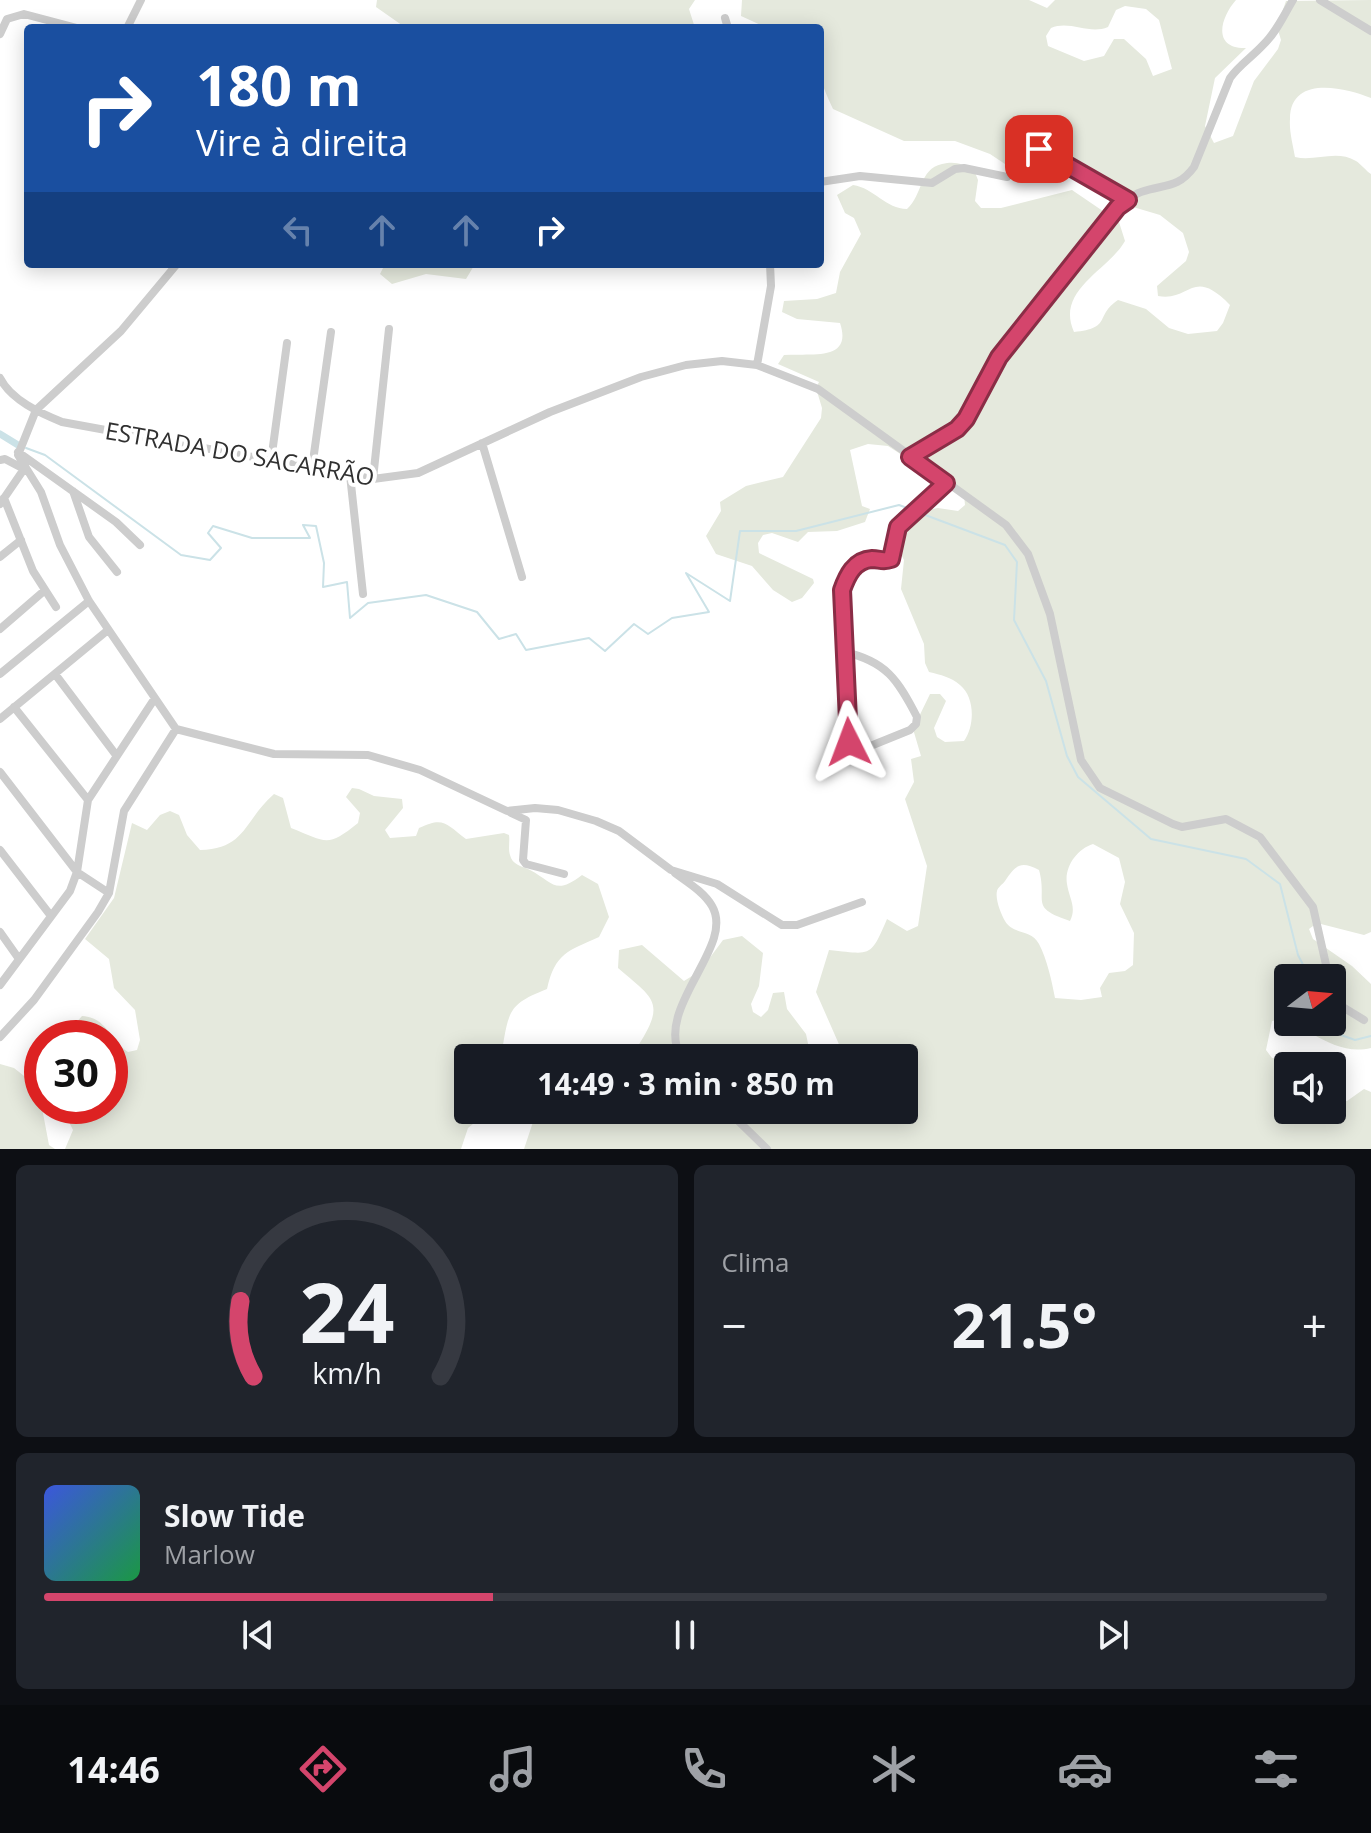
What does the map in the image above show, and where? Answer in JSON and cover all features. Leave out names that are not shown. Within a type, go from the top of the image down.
[{"type":"street","points":[[129,24],[141,0]]},
{"type":"street","points":[[910,457],[957,429],[966,419],[999,357],[1118,207],[1140,192],[1173,185],[1187,178],[1230,78],[1274,33],[1293,0]]},
{"type":"street","points":[[1320,0],[1371,31]]},
{"type":"street","points":[[0,34],[7,19],[24,14],[62,24]]},
{"type":"street","points":[[1039,149],[1128,200]]},
{"type":"street","points":[[824,181],[860,176],[932,183],[955,169],[964,168],[1007,177]]},
{"type":"street","points":[[174,268],[121,331],[36,410],[19,450],[19,459],[41,492],[60,545],[89,601],[176,729],[274,754],[343,753],[393,761],[420,770],[526,820],[523,860],[526,864],[564,874]]},
{"type":"street","points":[[757,365],[771,286],[770,268]]},
{"type":"street","points":[[373,479],[389,329]]},
{"type":"street","points":[[312,468],[331,332]]},
{"type":"street","points":[[271,461],[287,343]]},
{"type":"street","name":"ESTRADA DO SACARRÃO","points":[[0,378],[5,387],[36,410],[62,422],[373,479],[418,473],[550,412],[641,377],[686,365],[722,361],[757,365],[818,389],[1006,525],[1028,554],[1050,614],[1081,760],[1100,788],[1178,826],[1226,819],[1260,837],[1313,907],[1326,964]]},
{"type":"street","points":[[482,443],[522,577]]},
{"type":"street","points":[[19,450],[116,522],[140,545]]},
{"type":"street","points":[[0,460],[5,459],[24,469]]},
{"type":"street","points":[[24,469],[2,501],[21,540],[28,563],[56,607]]},
{"type":"street","points":[[350,475],[363,594]]},
{"type":"street","points":[[844,652],[880,664],[893,679],[917,717],[916,724],[910,730],[863,749],[849,742],[844,652],[842,590],[849,572],[860,562],[872,559],[886,562],[891,559],[898,527],[946,483]]},
{"type":"street","points":[[72,490],[89,537],[117,572]]},
{"type":"street","points":[[0,557],[21,540]]},
{"type":"street","points":[[0,629],[44,591]]},
{"type":"street","points":[[0,674],[89,601]]},
{"type":"street","points":[[0,719],[108,630]]},
{"type":"street","points":[[55,674],[116,755]]},
{"type":"street","points":[[0,985],[70,891],[77,872],[88,800],[155,698]]},
{"type":"street","points":[[14,707],[88,800]]},
{"type":"street","points":[[0,1036],[34,1000],[109,893],[124,811],[176,729]]},
{"type":"street","points":[[0,772],[77,872],[109,893]]},
{"type":"street","points":[[507,811],[535,808],[558,810],[619,831],[704,896],[712,907],[716,918],[710,950],[684,1000],[675,1028],[676,1044]]},
{"type":"street","points":[[0,850],[51,916]]},
{"type":"street","points":[[671,870],[717,884],[790,927],[862,902]]},
{"type":"street","points":[[0,932],[19,959]]},
{"type":"street","points":[[1346,1009],[1364,1020]]},
{"type":"street","points":[[741,1124],[767,1149]]},
{"type":"shaded area","points":[[377,0],[695,0],[689,9],[694,24],[400,24],[376,7]]},
{"type":"shaded area","points":[[742,0],[1029,0],[1047,8],[1055,0],[1236,0],[1226,15],[1222,31],[1228,43],[1246,48],[1215,78],[1205,126],[1214,143],[1233,136],[1254,81],[1278,49],[1281,40],[1277,27],[1286,1],[1371,0],[1371,98],[1334,88],[1309,90],[1292,105],[1290,124],[1295,157],[1341,156],[1358,162],[1371,174],[1371,932],[1364,935],[1317,923],[1309,929],[1313,939],[1352,966],[1371,984],[1371,1048],[1356,1050],[1342,1047],[1315,1036],[1346,1036],[1346,964],[1274,964],[1274,1021],[1266,1050],[1274,1058],[1274,1124],[1346,1124],[1346,1101],[1364,1089],[1371,1092],[1371,1149],[524,1149],[532,1124],[918,1124],[918,1044],[839,1044],[816,992],[829,950],[867,951],[877,941],[887,919],[907,931],[918,926],[927,866],[905,799],[914,782],[911,759],[921,756],[913,729],[930,694],[940,694],[946,701],[934,728],[937,737],[945,742],[964,741],[972,712],[965,690],[949,678],[929,672],[925,663],[924,644],[901,589],[904,560],[901,554],[895,554],[898,515],[938,508],[958,511],[965,505],[964,495],[888,446],[868,444],[850,450],[862,506],[870,509],[865,522],[837,531],[808,532],[798,542],[772,533],[763,535],[758,543],[759,553],[813,579],[814,583],[802,598],[792,602],[773,590],[752,566],[716,554],[706,536],[721,511],[720,502],[746,486],[783,477],[821,418],[822,408],[816,388],[819,382],[778,364],[784,355],[827,353],[841,344],[840,323],[797,319],[782,312],[784,301],[817,299],[836,293],[840,272],[861,234],[854,218],[845,213],[837,195],[853,185],[893,206],[907,209],[929,171],[951,163],[974,170],[978,180],[975,201],[981,208],[1001,208],[1072,190],[1119,222],[1125,241],[1078,292],[1070,317],[1074,332],[1094,328],[1118,300],[1146,309],[1169,328],[1188,334],[1217,331],[1230,305],[1207,288],[1199,287],[1169,297],[1158,296],[1157,286],[1186,261],[1189,252],[1183,233],[1160,215],[1123,204],[1110,183],[1097,183],[1053,155],[1034,153],[1018,164],[1005,164],[990,154],[955,141],[904,141],[833,109],[824,88],[824,24],[758,24],[741,16]],"holes":[[[1125,6],[1146,9],[1159,20],[1172,69],[1153,76],[1146,59],[1124,39],[1114,39],[1104,56],[1084,61],[1048,46],[1046,36],[1051,28],[1058,26],[1108,27],[1116,10]],[[1093,844],[1119,858],[1125,882],[1120,904],[1134,933],[1133,965],[1125,971],[1109,973],[1100,988],[1102,997],[1081,1000],[1055,998],[1039,944],[1036,939],[1008,925],[999,906],[997,891],[1015,868],[1023,865],[1032,867],[1039,870],[1044,907],[1070,921],[1073,907],[1067,878],[1073,860]]]},
{"type":"shaded area","points":[[383,268],[473,268],[466,279],[426,274],[392,284],[380,274]]},
{"type":"shaded area","points":[[352,788],[374,796],[402,799],[403,808],[385,830],[390,838],[416,836],[419,828],[440,822],[466,839],[504,833],[509,835],[509,853],[513,861],[554,885],[566,885],[582,875],[598,884],[609,917],[599,937],[571,950],[559,960],[547,989],[526,998],[514,1008],[503,1044],[454,1044],[454,1124],[473,1124],[468,1128],[461,1149],[65,1149],[73,1130],[70,1124],[128,1124],[128,1052],[137,1050],[140,1040],[135,1010],[114,988],[109,959],[85,939],[114,898],[132,823],[147,830],[160,815],[170,811],[179,815],[187,835],[200,850],[215,848],[236,839],[274,794],[283,798],[291,828],[326,840],[340,836],[358,823],[360,813],[346,797]]},
{"type":"shaded area","points":[[742,936],[763,953],[759,986],[751,1004],[753,1012],[761,1017],[768,1010],[773,993],[784,992],[787,1009],[806,1034],[808,1044],[639,1044],[652,1020],[652,1002],[618,968],[619,950],[642,945],[684,981],[700,971],[723,940]]},
{"type":"shaded area","points":[[82,1016],[97,1020],[78,1020]]},
{"type":"shaded area","points":[[0,1064],[14,1068],[24,1076],[24,1124],[45,1124],[49,1145],[55,1149],[0,1149]]},
{"type":"waterway","points":[[0,434],[18,445]]},
{"type":"waterway","points":[[26,448],[45,455],[181,555],[210,560],[221,548],[208,533],[213,526],[252,538],[310,538],[303,525],[316,526],[324,563],[323,587],[347,582],[350,618],[368,603],[426,595],[477,612],[499,639],[516,634],[526,650],[589,638],[605,651],[634,624],[648,634],[672,618],[709,612],[686,573],[730,601],[740,531],[796,531],[899,505],[910,509]]},
{"type":"waterway","points":[[920,513],[1005,545],[1017,562],[1014,620],[1046,681],[1067,756],[1078,777],[1151,839],[1246,859],[1280,884],[1303,964]]},
{"type":"waterway","points":[[1344,1036],[1355,1040],[1371,1036]]},
{"type":"route","points":[[849,742],[842,590],[849,572],[860,562],[872,559],[886,562],[891,559],[898,527],[946,483],[910,457],[957,429],[966,419],[999,357],[1118,207],[1128,200],[1039,149]]}]
